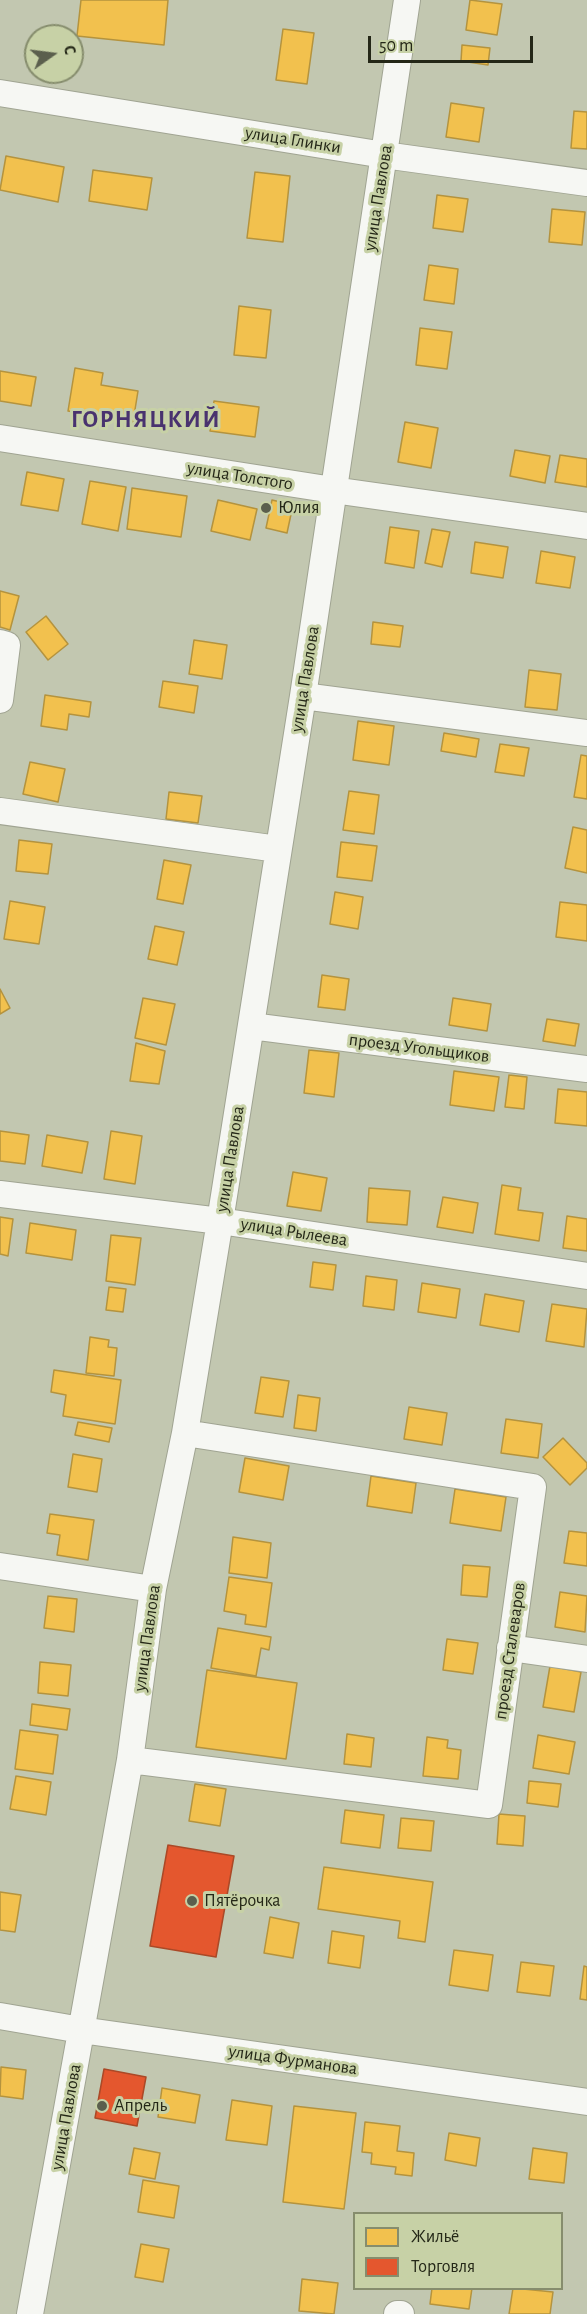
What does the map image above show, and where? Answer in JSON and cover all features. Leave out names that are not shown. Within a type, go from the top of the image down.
[{"type":"street","name":"улица Павлова","points":[[30,2314],[130,1760],[153,1589],[185,1433],[220,1221],[303,696],[406,0]]},
{"type":"street","name":"улица Глинки","points":[[0,93],[384,155],[587,183]]},
{"type":"street","name":"улица Толстого","points":[[0,438],[333,490],[587,526]]},
{"type":"street","points":[[0,643],[7,645],[0,700]]},
{"type":"street","points":[[303,696],[587,733]]},
{"type":"street","points":[[0,811],[278,849]]},
{"type":"street","name":"проезд Угольщиков","points":[[251,1026],[587,1069]]},
{"type":"street","name":"улица Рылеева","points":[[0,1194],[220,1221],[587,1276]]},
{"type":"street","name":"проезд Сталеваров","points":[[130,1760],[489,1804],[533,1487],[185,1433]]},
{"type":"street","points":[[0,1566],[153,1589]]},
{"type":"street","points":[[510,1648],[587,1659]]},
{"type":"street","name":"улица Фурманова","points":[[0,2016],[81,2030],[587,2102]]},
{"type":"building: Жильё","points":[[81,0],[168,0],[164,45],[84,37],[84,24],[78,24]]},
{"type":"building: Жильё","points":[[470,0],[502,4],[497,35],[466,30]]},
{"type":"building: Жильё","points":[[283,29],[314,33],[307,84],[276,80]]},
{"type":"building: Жильё","points":[[462,45],[490,48],[488,65],[461,61]]},
{"type":"building: Жильё","points":[[451,103],[484,108],[479,142],[446,137]]},
{"type":"building: Жильё","points":[[574,111],[587,112],[587,149],[571,148]]},
{"type":"building: Жильё","points":[[6,156],[64,167],[58,202],[0,190]]},
{"type":"building: Жильё","points":[[93,170],[152,178],[147,210],[89,201]]},
{"type":"building: Жильё","points":[[255,172],[290,176],[283,242],[247,238]]},
{"type":"building: Жильё","points":[[437,195],[468,199],[463,232],[433,228]]},
{"type":"building: Жильё","points":[[552,209],[585,212],[582,245],[549,242]]},
{"type":"building: Жильё","points":[[429,265],[458,269],[454,304],[424,300]]},
{"type":"building: Жильё","points":[[239,306],[271,310],[266,358],[234,355]]},
{"type":"building: Жильё","points":[[420,328],[452,332],[447,369],[416,365]]},
{"type":"building: Жильё","points":[[75,368],[103,373],[101,385],[138,391],[133,422],[68,411]]},
{"type":"building: Жильё","points":[[0,371],[36,377],[31,406],[0,401]]},
{"type":"building: Жильё","points":[[214,401],[259,407],[255,437],[210,431]]},
{"type":"building: Жильё","points":[[405,422],[438,428],[431,468],[398,462]]},
{"type":"building: Жильё","points":[[515,450],[550,456],[545,483],[510,476]]},
{"type":"building: Жильё","points":[[560,455],[587,459],[587,487],[555,482]]},
{"type":"building: Жильё","points":[[27,472],[64,479],[58,511],[21,505]]},
{"type":"building: Жильё","points":[[90,481],[126,487],[118,531],[82,524]]},
{"type":"building: Жильё","points":[[132,488],[187,496],[181,537],[127,529]]},
{"type":"building: Жильё","points":[[218,500],[257,509],[250,540],[211,531]]},
{"type":"building: Жильё","points":[[272,500],[293,505],[287,533],[266,528]]},
{"type":"building: Жильё","points":[[390,527],[419,531],[414,568],[385,563]]},
{"type":"building: Жильё","points":[[432,529],[450,532],[442,567],[425,563]]},
{"type":"building: Жильё","points":[[475,542],[508,547],[503,578],[471,573]]},
{"type":"building: Жильё","points":[[541,551],[575,557],[570,588],[536,583]]},
{"type":"building: Жильё","points":[[0,591],[19,596],[10,630],[0,627]]},
{"type":"building: Жильё","points":[[46,616],[68,644],[48,660],[26,632]]},
{"type":"building: Жильё","points":[[373,622],[403,626],[400,647],[371,644]]},
{"type":"building: Жильё","points":[[194,640],[227,645],[222,679],[189,674]]},
{"type":"building: Жильё","points":[[529,670],[561,674],[557,710],[525,707]]},
{"type":"building: Жильё","points":[[163,681],[198,686],[194,713],[159,707]]},
{"type":"building: Жильё","points":[[45,695],[91,702],[89,717],[69,714],[67,730],[41,726]]},
{"type":"building: Жильё","points":[[358,721],[394,726],[389,765],[353,760]]},
{"type":"building: Жильё","points":[[444,733],[479,739],[476,757],[441,751]]},
{"type":"building: Жильё","points":[[500,744],[529,748],[524,776],[495,772]]},
{"type":"building: Жильё","points":[[581,755],[587,756],[587,799],[574,797]]},
{"type":"building: Жильё","points":[[30,762],[65,769],[58,802],[23,794]]},
{"type":"building: Жильё","points":[[349,791],[379,795],[374,834],[343,830]]},
{"type":"building: Жильё","points":[[169,792],[202,796],[198,823],[166,819]]},
{"type":"building: Жильё","points":[[573,827],[587,830],[587,873],[565,868]]},
{"type":"building: Жильё","points":[[19,840],[52,844],[48,874],[16,871]]},
{"type":"building: Жильё","points":[[341,842],[377,846],[372,881],[337,877]]},
{"type":"building: Жильё","points":[[164,860],[191,865],[183,904],[157,899]]},
{"type":"building: Жильё","points":[[335,892],[363,897],[358,929],[330,924]]},
{"type":"building: Жильё","points":[[10,901],[45,907],[39,944],[4,939]]},
{"type":"building: Жильё","points":[[560,902],[587,905],[587,941],[556,937]]},
{"type":"building: Жильё","points":[[155,926],[184,932],[177,965],[148,959]]},
{"type":"building: Жильё","points":[[322,975],[349,979],[345,1010],[318,1007]]},
{"type":"building: Жильё","points":[[0,989],[10,1008],[0,1014]]},
{"type":"building: Жильё","points":[[143,998],[175,1004],[166,1045],[135,1038]]},
{"type":"building: Жильё","points":[[453,998],[491,1004],[487,1031],[449,1025]]},
{"type":"building: Жильё","points":[[547,1019],[579,1024],[575,1046],[543,1041]]},
{"type":"building: Жильё","points":[[136,1043],[165,1051],[159,1084],[130,1081]]},
{"type":"building: Жильё","points":[[309,1050],[339,1053],[334,1097],[304,1093]]},
{"type":"building: Жильё","points":[[454,1071],[499,1077],[494,1111],[450,1105]]},
{"type":"building: Жильё","points":[[509,1075],[527,1077],[524,1109],[505,1107]]},
{"type":"building: Жильё","points":[[558,1089],[587,1092],[587,1126],[555,1123]]},
{"type":"building: Жильё","points":[[0,1131],[29,1135],[25,1164],[0,1161]]},
{"type":"building: Жильё","points":[[111,1131],[142,1136],[135,1184],[104,1179]]},
{"type":"building: Жильё","points":[[47,1135],[88,1142],[82,1173],[42,1166]]},
{"type":"building: Жильё","points":[[293,1172],[327,1178],[321,1211],[287,1206]]},
{"type":"building: Жильё","points":[[502,1185],[521,1188],[518,1210],[543,1213],[539,1241],[495,1234]]},
{"type":"building: Жильё","points":[[369,1188],[410,1191],[407,1225],[367,1222]]},
{"type":"building: Жильё","points":[[443,1197],[478,1203],[473,1233],[437,1227]]},
{"type":"building: Жильё","points":[[567,1216],[587,1219],[587,1251],[563,1248]]},
{"type":"building: Жильё","points":[[0,1217],[13,1219],[8,1256],[0,1254]]},
{"type":"building: Жильё","points":[[30,1223],[76,1230],[72,1260],[26,1253]]},
{"type":"building: Жильё","points":[[111,1235],[141,1238],[135,1285],[106,1281]]},
{"type":"building: Жильё","points":[[313,1262],[336,1265],[333,1290],[310,1287]]},
{"type":"building: Жильё","points":[[366,1276],[397,1280],[394,1310],[363,1306]]},
{"type":"building: Жильё","points":[[422,1283],[460,1289],[456,1318],[418,1312]]},
{"type":"building: Жильё","points":[[109,1287],[126,1289],[123,1312],[106,1310]]},
{"type":"building: Жильё","points":[[485,1294],[524,1301],[519,1332],[480,1325]]},
{"type":"building: Жильё","points":[[552,1304],[587,1309],[584,1347],[546,1341]]},
{"type":"building: Жильё","points":[[90,1337],[109,1340],[108,1347],[117,1348],[114,1376],[86,1373]]},
{"type":"building: Жильё","points":[[54,1370],[121,1380],[115,1424],[63,1416],[66,1395],[51,1392]]},
{"type":"building: Жильё","points":[[261,1377],[289,1381],[283,1417],[255,1413]]},
{"type":"building: Жильё","points":[[298,1395],[320,1398],[316,1431],[294,1428]]},
{"type":"building: Жильё","points":[[409,1407],[447,1413],[442,1445],[404,1439]]},
{"type":"building: Жильё","points":[[506,1419],[542,1424],[538,1458],[501,1453]]},
{"type":"building: Жильё","points":[[78,1422],[112,1428],[109,1442],[75,1435]]},
{"type":"building: Жильё","points":[[563,1438],[587,1463],[587,1468],[570,1485],[543,1457]]},
{"type":"building: Жильё","points":[[73,1454],[102,1459],[97,1492],[68,1487]]},
{"type":"building: Жильё","points":[[245,1458],[289,1466],[283,1500],[239,1492]]},
{"type":"building: Жильё","points":[[371,1476],[416,1483],[412,1513],[367,1506]]},
{"type":"building: Жильё","points":[[455,1489],[506,1497],[501,1531],[450,1523]]},
{"type":"building: Жильё","points":[[50,1514],[94,1520],[88,1560],[57,1555],[60,1535],[47,1533]]},
{"type":"building: Жильё","points":[[569,1531],[587,1533],[587,1566],[564,1563]]},
{"type":"building: Жильё","points":[[233,1537],[271,1543],[267,1578],[229,1573]]},
{"type":"building: Жильё","points":[[463,1565],[490,1567],[487,1597],[461,1595]]},
{"type":"building: Жильё","points":[[229,1577],[272,1583],[266,1627],[245,1624],[246,1615],[224,1611]]},
{"type":"building: Жильё","points":[[560,1592],[587,1596],[585,1632],[555,1627]]},
{"type":"building: Жильё","points":[[48,1596],[77,1599],[74,1632],[44,1628]]},
{"type":"building: Жильё","points":[[218,1628],[271,1637],[269,1650],[261,1648],[256,1676],[211,1668]]},
{"type":"building: Жильё","points":[[447,1639],[478,1643],[473,1674],[443,1670]]},
{"type":"building: Жильё","points":[[40,1662],[71,1665],[68,1696],[38,1693]]},
{"type":"building: Жильё","points":[[550,1666],[581,1672],[574,1712],[543,1707]]},
{"type":"building: Жильё","points":[[207,1670],[297,1683],[286,1759],[196,1747]]},
{"type":"building: Жильё","points":[[32,1704],[70,1709],[67,1730],[30,1725]]},
{"type":"building: Жильё","points":[[20,1730],[58,1735],[53,1774],[15,1769]]},
{"type":"building: Жильё","points":[[347,1734],[374,1738],[371,1767],[344,1764]]},
{"type":"building: Жильё","points":[[538,1735],[575,1742],[569,1774],[533,1768]]},
{"type":"building: Жильё","points":[[427,1737],[448,1740],[447,1748],[461,1750],[458,1779],[423,1776]]},
{"type":"building: Жильё","points":[[16,1776],[51,1782],[46,1815],[10,1809]]},
{"type":"building: Жильё","points":[[529,1781],[561,1784],[558,1807],[527,1803]]},
{"type":"building: Жильё","points":[[195,1784],[226,1789],[220,1826],[189,1821]]},
{"type":"building: Жильё","points":[[345,1810],[384,1815],[380,1848],[341,1843]]},
{"type":"building: Жильё","points":[[499,1814],[525,1816],[523,1846],[497,1844]]},
{"type":"building: Жильё","points":[[401,1818],[434,1821],[431,1851],[398,1848]]},
{"type":"building: Жильё","points":[[324,1867],[433,1882],[425,1942],[398,1938],[400,1921],[318,1909]]},
{"type":"building: Жильё","points":[[0,1892],[21,1895],[15,1932],[0,1930]]},
{"type":"building: Жильё","points":[[270,1917],[299,1923],[293,1958],[264,1953]]},
{"type":"building: Жильё","points":[[332,1931],[364,1936],[360,1968],[328,1963]]},
{"type":"building: Жильё","points":[[454,1950],[493,1955],[488,1991],[449,1985]]},
{"type":"building: Жильё","points":[[521,1962],[554,1966],[550,1996],[517,1992]]},
{"type":"building: Жильё","points":[[584,1966],[587,1967],[587,2000],[580,1999]]},
{"type":"building: Жильё","points":[[1,2067],[26,2070],[23,2099],[0,2096]]},
{"type":"building: Жильё","points":[[162,2088],[200,2095],[195,2123],[158,2117]]},
{"type":"building: Жильё","points":[[232,2100],[272,2106],[267,2145],[226,2140]]},
{"type":"building: Жильё","points":[[294,2106],[356,2113],[344,2209],[283,2202]]},
{"type":"building: Жильё","points":[[365,2122],[400,2126],[397,2151],[414,2153],[412,2176],[395,2174],[396,2167],[371,2164],[372,2153],[362,2152]]},
{"type":"building: Жильё","points":[[449,2133],[480,2138],[476,2166],[445,2160]]},
{"type":"building: Жильё","points":[[134,2148],[160,2153],[155,2179],[129,2174]]},
{"type":"building: Жильё","points":[[533,2148],[567,2153],[564,2183],[529,2179]]},
{"type":"building: Жильё","points":[[143,2180],[179,2186],[174,2218],[138,2212]]},
{"type":"building: Жильё","points":[[141,2244],[169,2249],[163,2282],[135,2277]]},
{"type":"building: Жильё","points":[[302,2279],[338,2283],[334,2314],[299,2311]]},
{"type":"building: Жильё","points":[[432,2290],[472,2290],[469,2309],[430,2304]]},
{"type":"building: Жильё","points":[[513,2290],[553,2292],[550,2314],[509,2314]]},
{"type":"building: Торговля","name":"Пятёрочка","points":[[168,1845],[234,1856],[216,1957],[150,1946]]},
{"type":"building: Торговля","points":[[104,2069],[146,2077],[137,2126],[95,2118]]},
{"type":"place","name":"Юлия","points":[[266,508]]},
{"type":"place","name":"Пятёрочка","points":[[192,1901]]},
{"type":"place","name":"Апрель","points":[[102,2106]]},
{"type":"district","name":"ГОРНЯЦКИЙ","points":[[146,420]]}]
